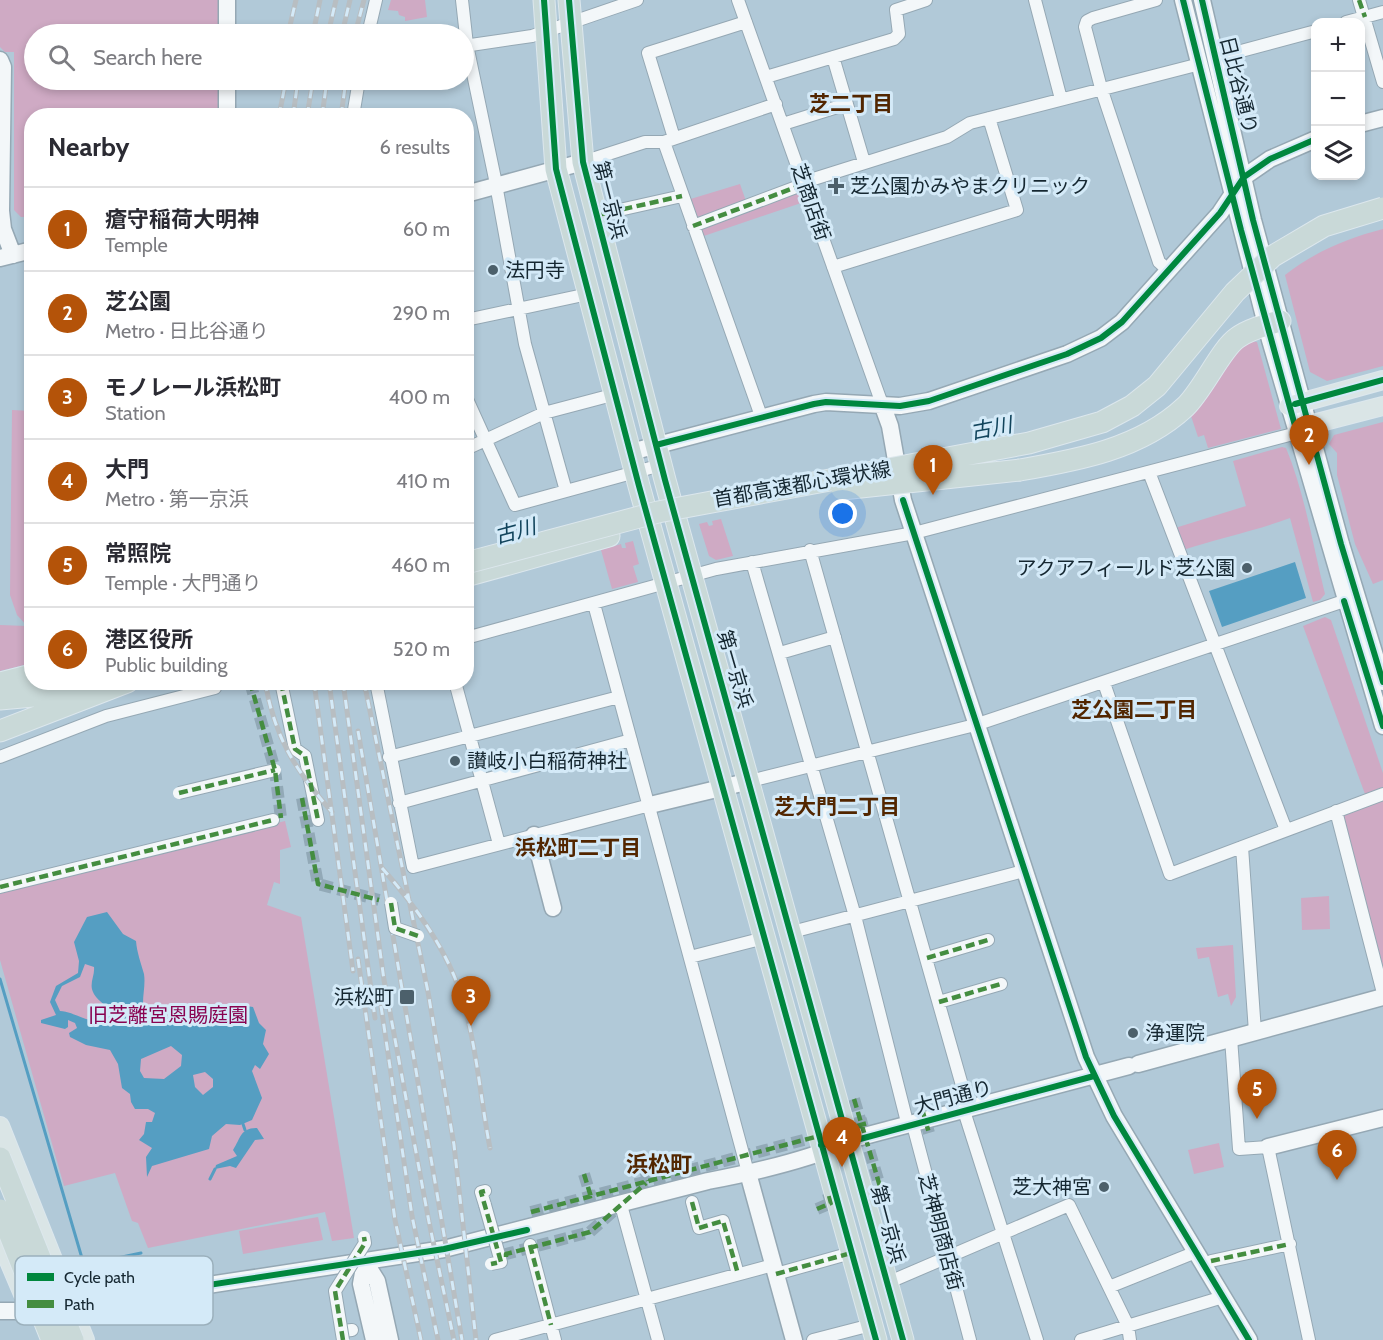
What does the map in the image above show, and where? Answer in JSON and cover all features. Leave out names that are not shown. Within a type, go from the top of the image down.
[{"type":"highway","points":[[544,0],[556,169],[644,503],[725,787],[764,938],[873,1332]]},
{"type":"highway","name":"第一京浜","points":[[569,0],[583,162],[691,576],[792,932],[903,1340]]},
{"type":"highway","points":[[1235,292],[1262,260],[1302,229],[1345,209],[1383,197]]},
{"type":"highway","name":"首都高速都心環状線","points":[[474,561],[605,525],[704,502],[1029,443],[1085,429],[1118,415],[1157,386],[1235,292],[1273,256],[1301,237],[1324,226],[1383,208]]},
{"type":"highway","name":"首都高速都心環状線","points":[[474,574],[661,523],[1089,442],[1139,417],[1167,395],[1242,304],[1281,267],[1329,239],[1383,221]]},
{"type":"highway","points":[[839,489],[1020,470],[1100,453],[1160,427],[1260,332]]},
{"type":"highway","points":[[0,682],[24,677]]},
{"type":"highway","points":[[0,700],[29,690]]},
{"type":"highway","points":[[0,700],[44,695],[64,690]]},
{"type":"highway","points":[[0,731],[106,690]]},
{"type":"highway","points":[[0,1158],[39,1256]]},
{"type":"highway","points":[[0,1210],[18,1256]]},
{"type":"highway","points":[[46,1325],[52,1340]]},
{"type":"highway","points":[[67,1325],[73,1340]]},
{"type":"main road","points":[[1296,404],[1383,380]]},
{"type":"main road","points":[[1303,429],[1383,406]]},
{"type":"main road","points":[[0,1126],[51,1256]]},
{"type":"main road","points":[[20,1176],[20,1232],[30,1256]]},
{"type":"main road","points":[[0,1240],[15,1276]]},
{"type":"main road","points":[[35,1325],[41,1340]]},
{"type":"main road","points":[[59,1325],[57,1328],[62,1340]]},
{"type":"main road","points":[[79,1325],[85,1340]]},
{"type":"street","points":[[227,0],[227,24]]},
{"type":"street","points":[[370,24],[376,0]]},
{"type":"street","points":[[462,0],[464,24]]},
{"type":"street","points":[[474,45],[532,36],[637,0]]},
{"type":"street","name":"芝商店街","points":[[738,0],[882,405]]},
{"type":"street","points":[[766,77],[897,37],[899,30],[896,10],[926,0]]},
{"type":"street","points":[[1035,0],[1061,99]]},
{"type":"street","points":[[1156,0],[1087,21],[1085,27],[1101,88],[1159,262],[1168,270]]},
{"type":"street","name":"日比谷通り","points":[[1183,0],[1233,197],[1255,255]]},
{"type":"street","name":"日比谷通り","points":[[1202,0],[1244,177],[1255,255]]},
{"type":"street","points":[[1359,0],[1383,82]]},
{"type":"street","points":[[1361,18],[1383,12]]},
{"type":"street","points":[[746,22],[648,53],[682,196],[761,416]]},
{"type":"street","points":[[1215,57],[1311,32]]},
{"type":"street","points":[[833,57],[864,162]]},
{"type":"street","points":[[0,60],[3,67],[1,211],[3,229],[7,256],[24,252]]},
{"type":"street","points":[[693,226],[864,162],[947,137],[970,123],[1200,64]]},
{"type":"street","points":[[474,87],[496,186],[525,344],[566,491]]},
{"type":"street","points":[[227,90],[227,108]]},
{"type":"street","points":[[354,108],[357,90]]},
{"type":"street","points":[[474,192],[583,162],[645,142],[669,140],[776,104]]},
{"type":"street","points":[[783,124],[847,104]]},
{"type":"street","points":[[833,267],[1017,210],[989,118]]},
{"type":"street","points":[[1365,123],[1383,118]]},
{"type":"street","points":[[474,413],[514,505],[566,491],[633,462],[659,455],[761,416],[826,402],[900,406],[929,401],[1067,354],[1101,338],[1122,322],[1233,197],[1244,177],[1278,155],[1311,141]]},
{"type":"street","points":[[597,215],[682,196]]},
{"type":"street","points":[[1255,255],[1264,291],[1260,332],[1296,404],[1383,682]]},
{"type":"street","points":[[474,318],[588,294]]},
{"type":"street","points":[[474,445],[544,412],[616,394]]},
{"type":"street","points":[[882,405],[894,448],[903,500],[975,725],[1094,1076],[1114,1116],[1249,1340]]},
{"type":"street","points":[[474,636],[691,576],[810,550],[914,532],[1149,472],[1303,429]]},
{"type":"street","points":[[1303,429],[1344,601],[1383,726]]},
{"type":"street","points":[[1149,472],[1286,830]]},
{"type":"street","points":[[810,550],[927,958],[967,1110],[1036,1340]]},
{"type":"street","name":"芝神明商店街","points":[[752,562],[855,916],[970,1340]]},
{"type":"street","points":[[377,690],[389,757],[413,867],[650,805],[975,725],[1344,601]]},
{"type":"street","points":[[594,604],[794,1340]]},
{"type":"street","points":[[780,653],[835,638]]},
{"type":"street","points":[[1104,683],[1170,874],[1383,794]]},
{"type":"street","points":[[0,757],[106,716],[207,690]]},
{"type":"street","points":[[283,690],[295,749],[306,756],[318,820]]},
{"type":"street","points":[[457,690],[499,844]]},
{"type":"street","points":[[389,757],[620,697]]},
{"type":"street","points":[[399,803],[632,740]]},
{"type":"street","points":[[179,793],[274,770]]},
{"type":"street","points":[[1336,811],[1383,995]]},
{"type":"street","points":[[0,887],[273,820]]},
{"type":"street","points":[[534,835],[553,908]]},
{"type":"street","points":[[1242,847],[1255,1032]]},
{"type":"street","points":[[792,932],[1024,871]]},
{"type":"street","points":[[391,903],[395,928],[418,936]]},
{"type":"street","points":[[690,957],[764,938]]},
{"type":"street","points":[[927,958],[988,940]]},
{"type":"street","points":[[939,1002],[1001,984]]},
{"type":"street","name":"大門通り","points":[[213,1285],[463,1245],[621,1205],[1383,995]]},
{"type":"street","points":[[1231,1038],[1239,1149],[1268,1147],[1383,1118]]},
{"type":"street","points":[[1268,1147],[1309,1340]]},
{"type":"street","points":[[484,1191],[481,1192],[501,1263],[492,1264]]},
{"type":"street","points":[[692,1202],[699,1228],[723,1221],[738,1274]]},
{"type":"street","points":[[621,1205],[658,1340]]},
{"type":"street","points":[[887,1283],[1069,1205],[1128,1326],[1130,1340]]},
{"type":"street","points":[[346,1334],[335,1291],[365,1243],[364,1237]]},
{"type":"street","points":[[1211,1261],[1290,1244]]},
{"type":"street","points":[[530,1245],[555,1340]]},
{"type":"street","points":[[495,1340],[738,1274],[774,1269],[851,1252]]},
{"type":"street","points":[[1109,1287],[1196,1252]]},
{"type":"street","points":[[365,1262],[361,1284],[374,1340]]},
{"type":"street","points":[[365,1262],[377,1281],[390,1340]]},
{"type":"street","points":[[1081,1340],[1223,1297]]},
{"type":"street","points":[[813,1340],[873,1332]]},
{"type":"green space","points":[[0,0],[219,0],[219,24],[24,24],[24,90],[220,90],[220,108],[24,108],[24,217],[21,217],[14,210],[14,52],[5,52],[0,47]]},
{"type":"green space","points":[[391,0],[425,0],[427,17],[405,21],[405,17],[399,15],[398,11],[388,10]]},
{"type":"green space","points":[[740,184],[747,204],[805,185],[810,200],[698,238],[684,201]]},
{"type":"green space","points":[[1383,229],[1383,366],[1327,381],[1310,372],[1285,275],[1308,259],[1332,247]]},
{"type":"green space","points":[[1251,341],[1257,342],[1281,429],[1208,448],[1204,435],[1198,437],[1190,413],[1239,347]]},
{"type":"green space","points":[[12,410],[24,411],[24,623],[17,615],[10,595]]},
{"type":"green space","points":[[1383,422],[1383,580],[1373,584],[1355,544],[1337,475],[1337,453],[1329,444],[1334,435]]},
{"type":"green space","points":[[1282,447],[1286,448],[1298,483],[1325,594],[1320,600],[1313,602],[1290,518],[1183,550],[1175,528],[1246,506],[1233,461]]},
{"type":"green space","points":[[721,519],[733,556],[716,560],[709,556],[699,524],[707,522],[709,526],[713,525],[712,521]]},
{"type":"green space","points":[[633,541],[639,564],[633,566],[638,582],[612,589],[601,550],[621,544],[622,548],[626,548],[625,543]]},
{"type":"green space","points":[[1325,617],[1331,620],[1383,773],[1383,787],[1365,794],[1303,626]]},
{"type":"green space","points":[[0,625],[24,626],[24,665],[0,671]]},
{"type":"green space","points":[[1383,801],[1383,966],[1343,817],[1344,814]]},
{"type":"green space","name":"旧芝離宮恩賜庭園","points":[[285,821],[291,847],[280,850],[280,884],[274,882],[267,905],[301,917],[354,1238],[332,1241],[325,1212],[148,1248],[138,1223],[132,1221],[115,1173],[64,1186],[0,960],[0,893]]},
{"type":"green space","points":[[1329,896],[1330,929],[1302,930],[1301,898]]},
{"type":"green space","points":[[1233,945],[1236,997],[1231,1006],[1228,994],[1218,997],[1209,957],[1198,959],[1196,948]]},
{"type":"green space","points":[[1219,1143],[1224,1167],[1194,1174],[1188,1150]]},
{"type":"green space","points":[[318,1217],[323,1240],[243,1254],[239,1231]]},
{"type":"water","points":[[1295,562],[1306,598],[1222,627],[1209,591]]},
{"type":"water","points":[[107,912],[123,934],[136,941],[144,974],[144,1012],[151,1016],[193,1021],[234,1004],[253,1007],[259,1023],[266,1030],[263,1044],[269,1054],[260,1069],[255,1065],[252,1071],[262,1098],[252,1120],[240,1125],[226,1124],[212,1136],[209,1149],[152,1166],[147,1177],[146,1157],[152,1148],[139,1140],[144,1134],[146,1122],[152,1122],[155,1113],[148,1109],[135,1109],[130,1094],[122,1088],[118,1064],[110,1050],[86,1045],[70,1037],[69,1033],[77,1028],[75,1023],[68,1020],[68,1027],[65,1029],[41,1023],[41,1020],[56,1015],[50,1002],[56,986],[78,973],[79,961],[74,942],[87,917]],"holes":[[[85,964],[94,967],[92,989],[108,1011],[109,1016],[102,1022],[60,1011],[55,1000],[62,986],[80,977]],[[171,1046],[182,1055],[181,1066],[164,1079],[144,1078],[140,1071],[141,1059]],[[205,1072],[213,1079],[213,1087],[203,1095],[195,1087],[193,1075]]]},
{"type":"water","points":[[257,1128],[264,1139],[255,1140],[236,1168],[230,1166],[215,1169],[216,1165],[237,1156],[233,1150],[244,1132]]},
{"type":"waterway","points":[[0,979],[81,1256]]},
{"type":"waterway","points":[[243,1124],[245,1130]]},
{"type":"waterway","points":[[210,1179],[215,1169]]},
{"type":"waterway","points":[[127,1256],[141,1253]]},
{"type":"tunnel","points":[[252,690],[275,770],[281,818]]},
{"type":"tunnel","points":[[302,798],[318,884],[379,900]]},
{"type":"tunnel","points":[[854,1099],[884,1200],[888,1199]]},
{"type":"tunnel","points":[[922,1109],[929,1133]]},
{"type":"tunnel","points":[[531,1212],[868,1123]]},
{"type":"tunnel","points":[[641,1154],[648,1181]]},
{"type":"tunnel","points":[[584,1174],[591,1197]]},
{"type":"tunnel","points":[[817,1209],[831,1203],[828,1193]]},
{"type":"tunnel","points":[[506,1257],[506,1254],[590,1232],[620,1205]]},
{"type":"railway","points":[[290,24],[296,0]]},
{"type":"railway","points":[[315,24],[320,0]]},
{"type":"railway","points":[[330,24],[336,0]]},
{"type":"railway","points":[[344,24],[350,0]]},
{"type":"railway","points":[[358,24],[364,0]]},
{"type":"railway","points":[[281,108],[284,90]]},
{"type":"railway","points":[[294,108],[297,90]]},
{"type":"railway","points":[[308,108],[311,90]]},
{"type":"railway","points":[[323,108],[326,90]]},
{"type":"railway","points":[[342,108],[345,90]]},
{"type":"railway","points":[[267,690],[274,720],[288,752],[307,782],[332,812]]},
{"type":"railway","points":[[315,690],[353,971]]},
{"type":"railway","points":[[330,690],[375,1018]]},
{"type":"railway","points":[[344,690],[384,980],[429,1222],[454,1340]]},
{"type":"railway","points":[[366,690],[428,992],[454,1145],[476,1340]]},
{"type":"railway","points":[[358,731],[462,1340]]},
{"type":"railway","points":[[382,868],[423,920],[455,978],[468,1019],[490,1148]]},
{"type":"railway","points":[[358,959],[395,1220],[421,1340]]},
{"type":"railway","points":[[381,1006],[412,1216],[438,1340]]},
{"type":"marked path","points":[[1359,0],[1365,17]]},
{"type":"marked path","points":[[693,226],[799,186]]},
{"type":"marked path","points":[[597,215],[682,196]]},
{"type":"marked path","points":[[252,690],[275,770],[281,818]]},
{"type":"marked path","points":[[283,690],[295,749],[305,756],[318,820]]},
{"type":"marked path","points":[[179,793],[275,770]]},
{"type":"marked path","points":[[302,798],[318,884],[379,900]]},
{"type":"marked path","points":[[0,887],[273,820]]},
{"type":"marked path","points":[[391,903],[395,928],[418,936]]},
{"type":"marked path","points":[[927,958],[988,940]]},
{"type":"marked path","points":[[939,1002],[1001,984]]},
{"type":"marked path","points":[[854,1099],[884,1200],[888,1199]]},
{"type":"marked path","points":[[922,1109],[929,1133]]},
{"type":"marked path","points":[[531,1212],[868,1123]]},
{"type":"marked path","points":[[641,1154],[648,1181]]},
{"type":"marked path","points":[[584,1174],[591,1197]]},
{"type":"marked path","points":[[506,1257],[506,1254],[590,1232],[646,1183]]},
{"type":"marked path","points":[[485,1191],[481,1192],[501,1262],[491,1264]]},
{"type":"marked path","points":[[817,1209],[831,1203],[828,1192]]},
{"type":"marked path","points":[[692,1202],[699,1228],[723,1221],[738,1274]]},
{"type":"marked path","points":[[343,1340],[335,1291],[365,1243],[364,1237]]},
{"type":"marked path","points":[[1211,1261],[1290,1244]]},
{"type":"marked path","points":[[530,1245],[551,1325]]},
{"type":"marked path","points":[[776,1274],[851,1253]]},
{"type":"cycle path","points":[[544,0],[556,169],[639,486],[876,1340]]},
{"type":"cycle path","points":[[569,0],[583,162],[665,480],[903,1340]]},
{"type":"cycle path","points":[[1183,0],[1241,230],[1297,433]]},
{"type":"cycle path","points":[[1202,0],[1253,220],[1341,544],[1383,682]]},
{"type":"cycle path","points":[[656,445],[826,402],[900,406],[929,401],[1067,354],[1101,338],[1122,322],[1220,213],[1244,177],[1270,159],[1311,141]]},
{"type":"cycle path","points":[[1295,404],[1383,380]]},
{"type":"cycle path","points":[[903,500],[1086,1057],[1114,1116],[1249,1340]]},
{"type":"cycle path","points":[[1344,601],[1383,726]]},
{"type":"cycle path","points":[[821,1145],[849,1142],[1094,1076]]},
{"type":"cycle path","points":[[213,1284],[444,1249],[527,1230]]},
{"type":"place","name":"芝公園かみやまクリニック","points":[[836,186]]},
{"type":"place","name":"法円寺","points":[[493,270]]},
{"type":"place","name":"芝公園","points":[[1309,465]]},
{"type":"place","name":"瘡守稲荷大明神","points":[[933,495]]},
{"type":"place","name":"アクアフィールド芝公園","points":[[1247,568]]},
{"type":"place","name":"讃岐小白稲荷神社","points":[[455,761]]},
{"type":"place","name":"浜松町","points":[[407,997]]},
{"type":"place","name":"モノレール浜松町","points":[[471,1026]]},
{"type":"place","name":"浄運院","points":[[1133,1033]]},
{"type":"place","name":"常照院","points":[[1257,1119]]},
{"type":"place","name":"大門","points":[[842,1167]]},
{"type":"place","name":"港区役所","points":[[1337,1180]]},
{"type":"place","name":"芝大神宮","points":[[1104,1187]]},
{"type":"district","name":"芝二丁目","points":[[851,103]]},
{"type":"district","name":"芝公園二丁目","points":[[1134,709]]},
{"type":"district","name":"芝大門二丁目","points":[[837,806]]},
{"type":"district","name":"浜松町二丁目","points":[[578,847]]},
{"type":"district","name":"浜松町","points":[[659,1164]]},
{"type":"water label","name":"古川","points":[[991,428]]},
{"type":"water label","name":"古川","points":[[515,531]]}]
